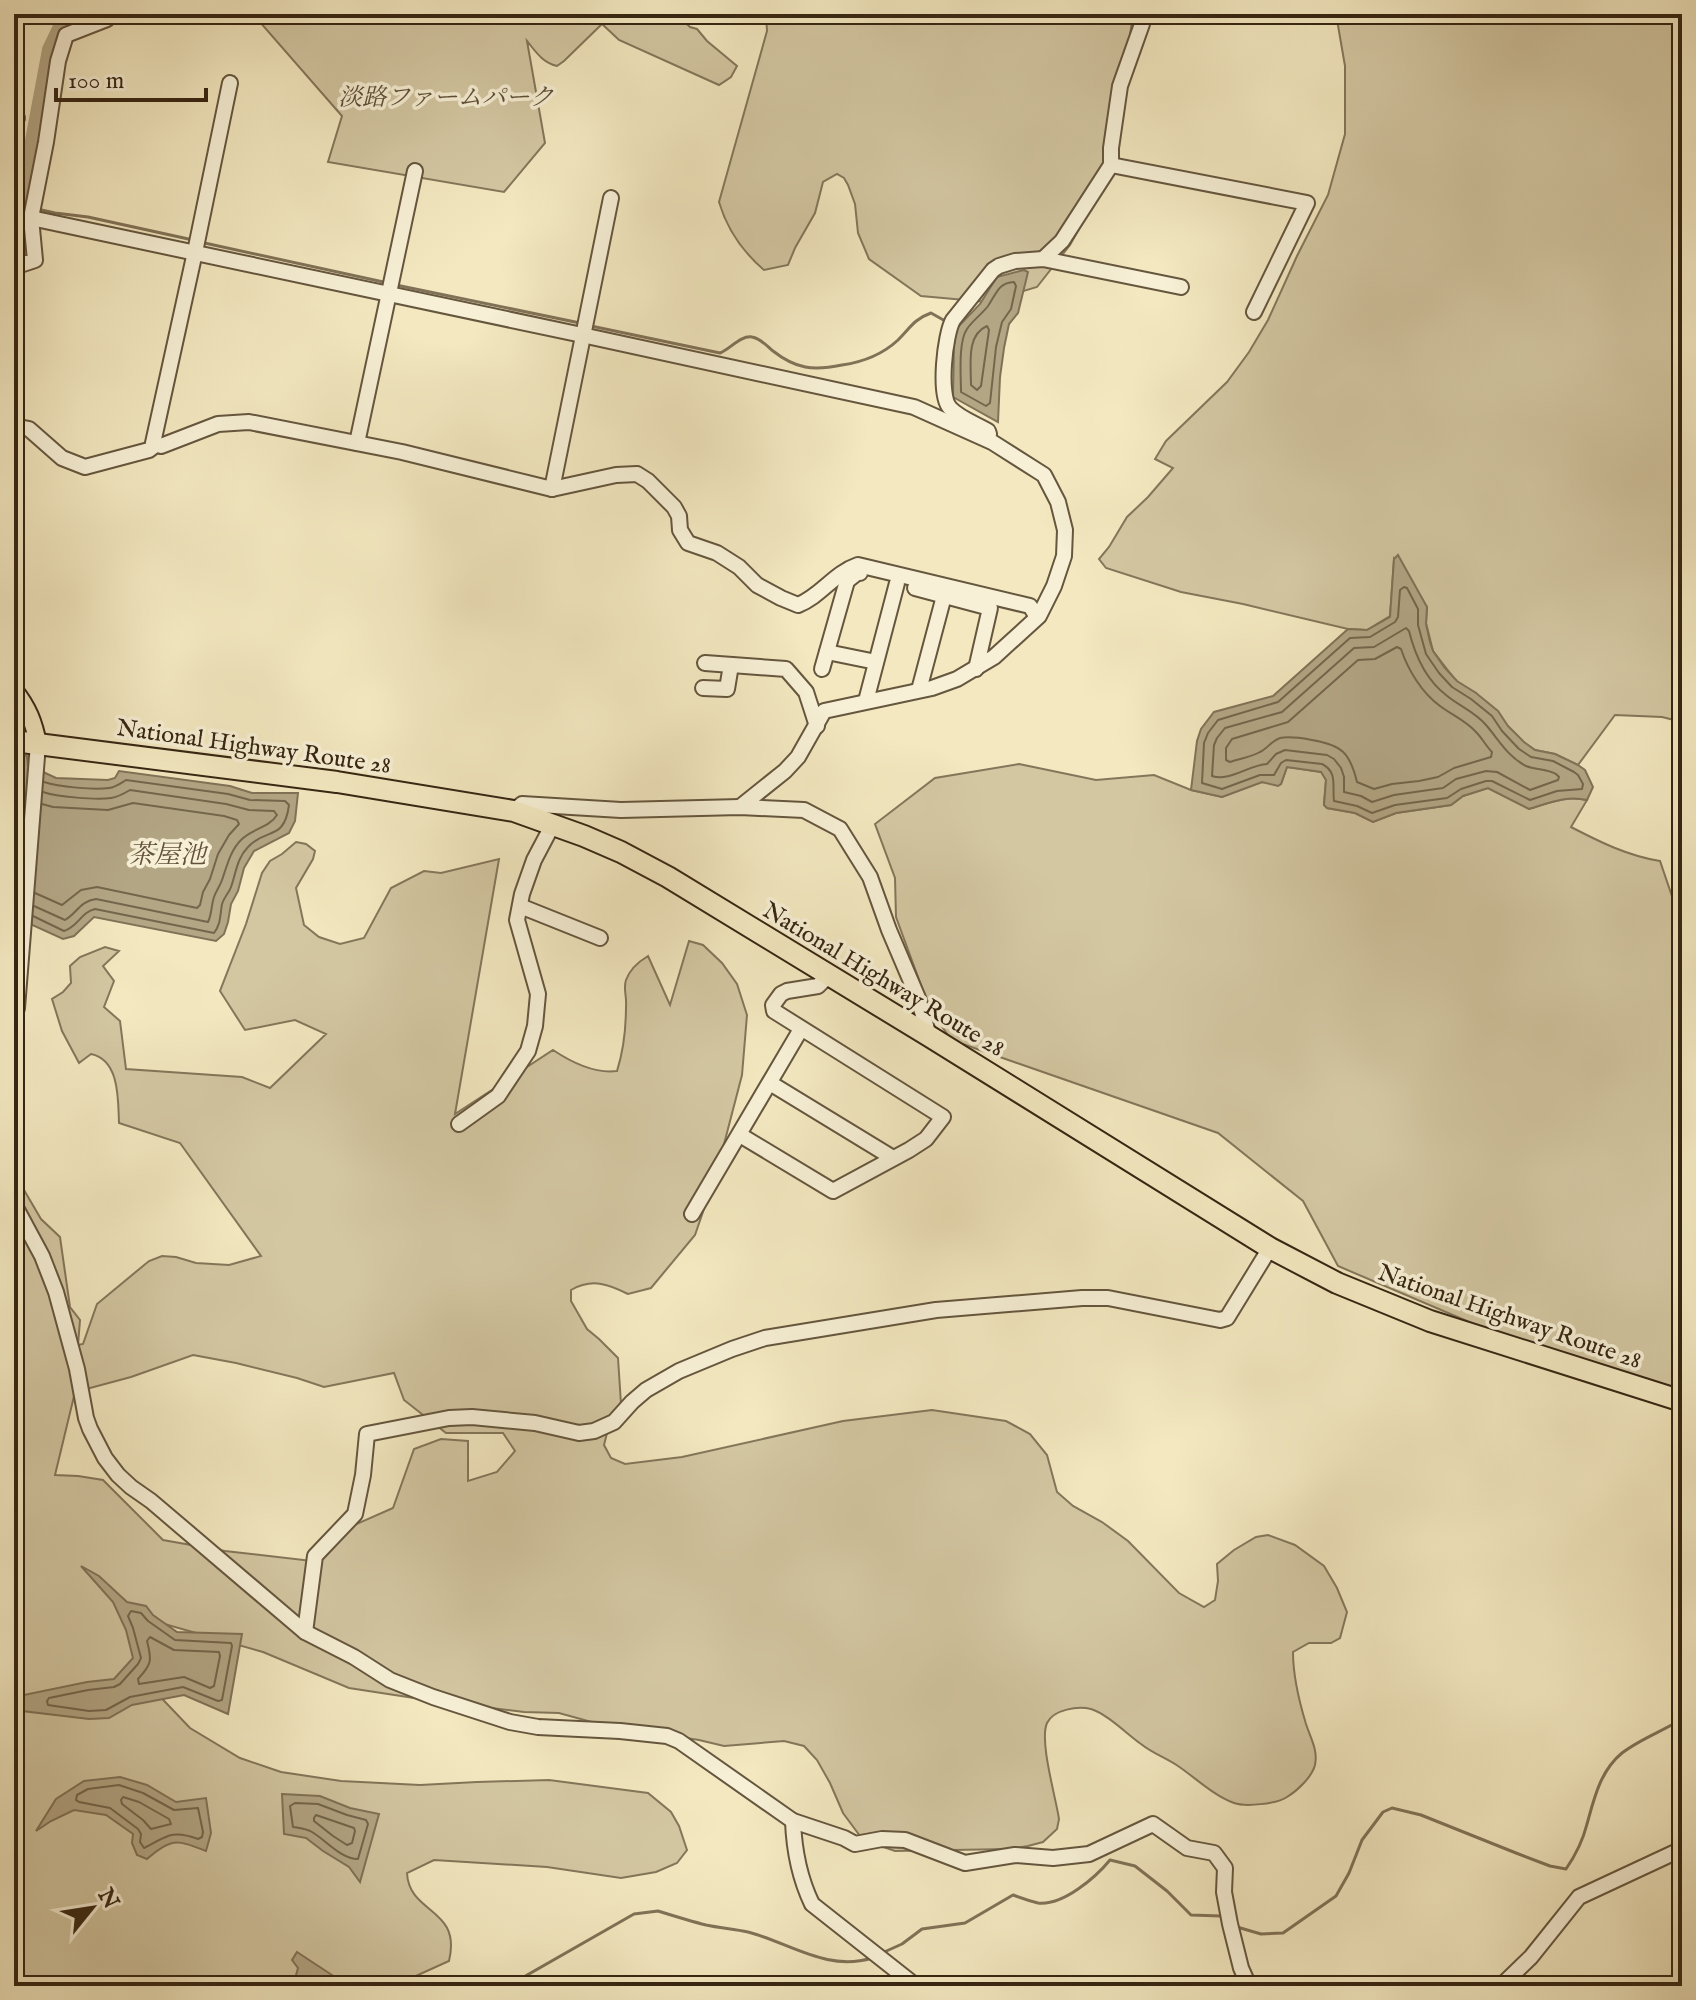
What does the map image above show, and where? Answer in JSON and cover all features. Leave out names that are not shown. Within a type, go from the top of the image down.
[{"type":"highway","name":"National Highway Route 28","points":[[14,741],[337,782],[514,811],[605,844],[656,870],[1270,1248],[1337,1283],[1430,1321],[1682,1401]]},
{"type":"main road","points":[[14,690],[33,720],[38,744]]},
{"type":"street","points":[[14,267],[35,260],[33,211],[58,61],[66,35],[107,19],[108,14]]},
{"type":"street","points":[[1043,259],[1062,241],[1111,165],[1120,86],[1142,24],[1142,14]]},
{"type":"street","points":[[230,83],[153,443],[161,446],[218,424],[249,422],[402,452],[552,489],[616,475],[637,474],[674,507],[679,516],[680,530],[688,543],[717,553],[739,567],[757,585],[798,605],[846,569],[858,565],[1030,606],[1037,617]]},
{"type":"street","points":[[1111,165],[1307,203],[1254,312]]},
{"type":"street","points":[[357,443],[415,171]]},
{"type":"street","points":[[552,489],[611,198]]},
{"type":"street","points":[[33,211],[584,328],[914,407],[992,442],[1044,475],[1064,520],[1064,556],[1054,586],[1037,617],[1008,647],[976,669],[945,684],[824,711],[798,757],[740,807]]},
{"type":"street","points":[[992,442],[988,431],[948,406],[944,396],[944,377],[950,325],[993,270],[1015,261],[1043,259],[1181,287]]},
{"type":"street","points":[[14,426],[29,429],[62,458],[85,467],[149,450],[157,444]]},
{"type":"street","points":[[822,669],[847,581],[857,573],[990,608],[976,669]]},
{"type":"street","points":[[866,701],[897,583]]},
{"type":"street","points":[[919,690],[944,596]]},
{"type":"street","points":[[827,652],[876,662]]},
{"type":"street","points":[[705,663],[786,669],[806,692],[817,726]]},
{"type":"street","points":[[703,688],[727,689],[731,665]]},
{"type":"street","points":[[14,1018],[38,744]]},
{"type":"street","points":[[514,811],[522,804],[621,810],[740,807],[804,810],[840,829],[870,877],[918,998],[929,1036]]},
{"type":"street","points":[[459,1124],[498,1096],[528,1051],[535,1026],[538,994],[517,920],[534,860],[553,824]]},
{"type":"street","points":[[520,906],[600,938]]},
{"type":"street","points":[[740,1135],[833,1191],[926,1139],[943,1117],[774,1011],[773,1005],[781,994],[818,986],[828,976]]},
{"type":"street","points":[[692,1214],[801,1029]]},
{"type":"street","points":[[770,1083],[893,1158]]},
{"type":"street","points":[[14,1204],[42,1256],[56,1292],[77,1369],[86,1418],[105,1458],[131,1487],[305,1632],[390,1680],[489,1717],[538,1727],[667,1736],[679,1741],[793,1821],[855,1844],[882,1839],[905,1840],[965,1863],[1015,1855],[1053,1858],[1089,1854],[1153,1824],[1187,1848],[1214,1853],[1225,1868],[1224,1892],[1229,1919],[1241,1968],[1249,1986]]},
{"type":"street","points":[[305,1632],[315,1556],[355,1514],[367,1434],[426,1421],[472,1417],[535,1423],[579,1433],[594,1431],[614,1422],[646,1390],[679,1371],[732,1349],[765,1338],[936,1310],[1108,1298],[1220,1320],[1227,1318],[1270,1248]]},
{"type":"street","points":[[793,1821],[794,1846],[812,1904],[916,1986]]},
{"type":"street","points":[[1501,1986],[1531,1957],[1579,1897],[1682,1849]]},
{"type":"green space","name":"淡路ファームパーク","points":[[253,14],[677,14],[737,66],[731,77],[719,85],[619,40],[602,24],[557,66],[543,59],[527,41],[545,143],[504,192],[328,162],[342,116]]},
{"type":"green space","points":[[766,14],[1133,14],[1101,190],[1070,245],[1037,287],[987,302],[921,296],[869,259],[858,233],[855,204],[848,185],[837,174],[823,182],[815,213],[788,265],[764,270],[756,263],[731,231],[719,202],[767,31]]},
{"type":"green space","points":[[1336,14],[1682,14],[1682,722],[1662,717],[1615,715],[1578,765],[1555,754],[1535,750],[1523,742],[1476,693],[1457,682],[1433,651],[1426,623],[1427,607],[1394,559],[1390,616],[1367,630],[1348,629],[1181,592],[1106,568],[1099,559],[1127,517],[1173,468],[1155,459],[1166,441],[1227,382],[1249,352],[1268,320],[1328,195],[1345,134],[1345,66]]},
{"type":"green space","points":[[1019,764],[1096,780],[1154,775],[1191,790],[1222,797],[1262,782],[1281,784],[1287,767],[1322,772],[1326,780],[1324,804],[1327,808],[1355,813],[1373,822],[1396,813],[1451,805],[1463,796],[1488,788],[1529,809],[1558,800],[1587,800],[1571,827],[1625,852],[1660,861],[1677,911],[1682,912],[1682,1393],[1481,1327],[1338,1266],[1303,1201],[1218,1133],[951,1040],[929,1007],[896,917],[895,878],[875,824],[935,778]]},
{"type":"green space","points":[[296,842],[306,844],[315,851],[296,888],[304,925],[319,937],[340,944],[364,938],[391,888],[424,871],[441,873],[499,859],[455,1114],[553,1050],[591,1069],[617,1071],[625,1030],[626,980],[635,966],[648,956],[670,1005],[689,941],[703,945],[722,963],[737,984],[747,1015],[742,1075],[717,1171],[695,1235],[651,1288],[628,1294],[593,1283],[571,1290],[571,1301],[587,1329],[618,1358],[621,1404],[618,1423],[607,1433],[604,1445],[611,1458],[625,1464],[682,1457],[843,1421],[932,1410],[1006,1421],[1030,1434],[1047,1455],[1057,1492],[1073,1506],[1128,1541],[1179,1593],[1204,1607],[1215,1600],[1217,1564],[1234,1550],[1256,1537],[1268,1535],[1295,1545],[1324,1566],[1347,1612],[1340,1638],[1331,1643],[1309,1643],[1293,1652],[1299,1698],[1316,1754],[1313,1770],[1304,1783],[1276,1801],[1253,1805],[1234,1803],[1145,1747],[1104,1715],[1091,1709],[1073,1708],[1050,1718],[1045,1731],[1046,1756],[1059,1819],[1057,1829],[1043,1842],[1009,1849],[895,1851],[863,1840],[843,1813],[817,1760],[804,1746],[784,1741],[724,1746],[606,1726],[559,1713],[440,1702],[349,1688],[263,1652],[154,1621],[146,1682],[190,1728],[240,1758],[281,1772],[341,1781],[420,1785],[549,1780],[648,1793],[671,1812],[687,1850],[677,1863],[656,1872],[621,1878],[547,1867],[434,1860],[407,1873],[416,1897],[442,1920],[448,1930],[451,1943],[449,1961],[407,1980],[382,1986],[14,1986],[14,1150],[22,1163],[24,1190],[41,1219],[60,1237],[70,1307],[80,1320],[78,1345],[83,1344],[97,1304],[149,1261],[162,1256],[196,1263],[229,1265],[261,1256],[180,1143],[119,1123],[116,1082],[112,1072],[100,1058],[91,1054],[79,1063],[62,1031],[52,999],[71,983],[70,966],[80,957],[105,947],[119,951],[103,966],[114,981],[104,1007],[120,1021],[126,1069],[242,1077],[270,1088],[326,1034],[295,1020],[245,1030],[220,991],[262,873],[270,861]],"holes":[[[193,1355],[236,1363],[324,1387],[394,1373],[404,1400],[446,1433],[503,1433],[515,1451],[497,1472],[468,1481],[468,1441],[441,1439],[414,1449],[393,1508],[352,1526],[312,1561],[163,1540],[103,1480],[55,1475],[75,1392],[131,1377]]]},
{"type":"water","points":[[1024,270],[1028,272],[1018,313],[1009,324],[1004,348],[998,422],[953,397],[954,345],[957,328],[980,304],[997,277]]},
{"type":"water","points":[[1398,555],[1427,607],[1426,624],[1430,642],[1445,668],[1457,681],[1498,711],[1524,742],[1535,750],[1555,754],[1585,770],[1593,787],[1587,800],[1565,799],[1529,809],[1488,788],[1463,796],[1451,805],[1396,813],[1373,822],[1355,813],[1327,808],[1324,805],[1326,780],[1321,772],[1287,767],[1278,786],[1262,782],[1222,797],[1191,790],[1197,741],[1201,729],[1214,712],[1273,696],[1348,629],[1367,630],[1390,617],[1394,559]]},
{"type":"water","name":"茶屋池","points":[[14,753],[27,756],[28,765],[56,778],[108,780],[115,778],[119,771],[230,786],[252,793],[298,793],[295,821],[289,833],[254,851],[244,868],[224,934],[216,941],[94,917],[74,936],[63,939],[26,922],[14,927]]},
{"type":"water","points":[[81,1566],[99,1576],[127,1602],[146,1606],[177,1632],[242,1634],[228,1714],[184,1695],[132,1705],[109,1718],[89,1719],[14,1710],[14,1697],[114,1679],[133,1658],[126,1630],[113,1602]]},
{"type":"water","points":[[120,1777],[147,1785],[176,1802],[206,1798],[211,1833],[206,1851],[175,1843],[163,1847],[147,1859],[137,1855],[132,1843],[133,1834],[106,1815],[74,1810],[36,1831],[56,1799],[84,1781]]},
{"type":"water","points":[[282,1794],[320,1796],[350,1808],[379,1814],[360,1882],[349,1867],[306,1838],[284,1834]]},
{"type":"water","points":[[297,1952],[346,1986],[293,1986],[298,1968],[292,1960]]},
{"type":"waterway","points":[[14,209],[22,205],[51,50],[64,23],[76,14]]},
{"type":"waterway","points":[[37,209],[193,240]]},
{"type":"waterway","points":[[14,242],[22,255],[21,261],[14,263]]},
{"type":"waterway","points":[[200,242],[388,283]]},
{"type":"waterway","points":[[396,285],[580,323]]},
{"type":"waterway","points":[[591,326],[720,353],[740,340],[752,337],[789,362],[822,368],[858,362],[879,353],[925,315],[931,313],[947,322]]},
{"type":"waterway","points":[[1237,1927],[1261,1934],[1283,1933],[1336,1896],[1362,1840],[1383,1812],[1392,1808],[1421,1815],[1550,1866],[1566,1869],[1581,1842],[1595,1795],[1614,1760],[1629,1748],[1682,1719]]},
{"type":"waterway","points":[[882,1953],[902,1944],[922,1929],[965,1923],[1013,1895],[1038,1903],[1058,1900],[1088,1882],[1110,1860],[1135,1866],[1191,1915],[1221,1916],[1224,1919]]},
{"type":"waterway","points":[[508,1986],[634,1914],[658,1911],[706,1925],[748,1932],[824,1959],[855,1961],[872,1958]]}]
